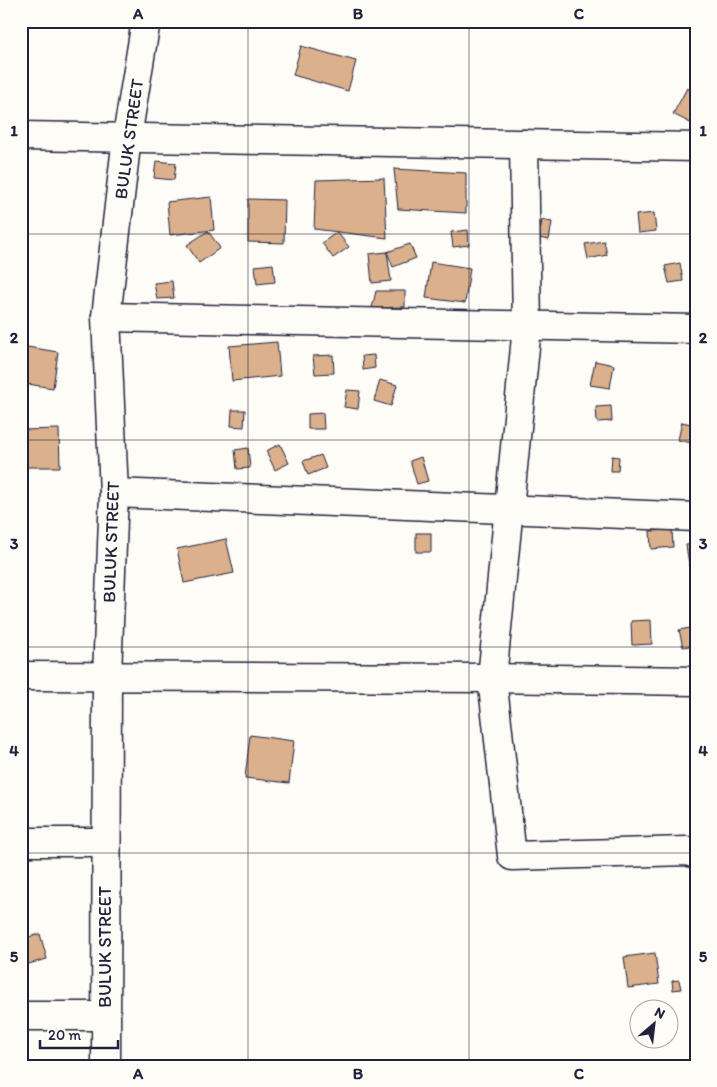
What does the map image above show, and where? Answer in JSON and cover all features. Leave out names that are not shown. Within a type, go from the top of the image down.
[{"type":"street","name":"BULUK STREET","points":[[106,1066],[105,842],[107,676],[114,493],[106,317],[127,137],[146,21]]},
{"type":"street","points":[[21,136],[696,147]]},
{"type":"street","points":[[524,144],[527,327],[492,678],[512,856],[687,851],[696,854]]},
{"type":"street","points":[[106,317],[696,329]]},
{"type":"street","points":[[114,493],[696,517]]},
{"type":"street","points":[[21,676],[696,681]]},
{"type":"street","points":[[21,842],[105,842]]},
{"type":"street","points":[[21,1016],[105,1016]]},
{"type":"building","points":[[301,46],[356,61],[348,91],[293,75]]},
{"type":"building","points":[[687,88],[696,93],[696,126],[673,114]]},
{"type":"building","points":[[156,161],[176,163],[174,180],[154,178]]},
{"type":"building","points":[[394,169],[466,173],[466,213],[398,209]]},
{"type":"building","points":[[384,178],[387,238],[314,229],[316,180]]},
{"type":"building","points":[[211,197],[214,230],[170,235],[167,202]]},
{"type":"building","points":[[248,199],[285,200],[284,243],[248,242]]},
{"type":"building","points":[[654,213],[656,231],[638,233],[636,215]]},
{"type":"building","points":[[542,220],[552,222],[549,240],[539,238]]},
{"type":"building","points":[[468,230],[469,245],[453,247],[451,232]]},
{"type":"building","points":[[208,231],[220,248],[199,263],[187,245]]},
{"type":"building","points":[[337,232],[349,247],[333,258],[322,243]]},
{"type":"building","points":[[604,241],[607,255],[588,259],[585,244]]},
{"type":"building","points":[[410,244],[416,258],[393,267],[387,252]]},
{"type":"building","points":[[387,252],[391,281],[372,283],[369,254]]},
{"type":"building","points":[[431,262],[470,268],[465,303],[426,298]]},
{"type":"building","points":[[680,263],[683,281],[669,283],[665,266]]},
{"type":"building","points":[[273,264],[275,282],[257,284],[255,266]]},
{"type":"building","points":[[172,281],[174,298],[157,299],[154,283]]},
{"type":"building","points":[[376,291],[405,291],[405,307],[372,308]]},
{"type":"building","points":[[277,342],[280,376],[232,381],[229,346]]},
{"type":"building","points":[[21,346],[58,352],[53,388],[21,383]]},
{"type":"building","points":[[333,355],[334,373],[315,374],[313,356]]},
{"type":"building","points":[[374,355],[375,368],[363,370],[362,356]]},
{"type":"building","points":[[595,361],[614,365],[610,388],[590,385]]},
{"type":"building","points":[[380,380],[397,385],[391,406],[374,401]]},
{"type":"building","points":[[347,390],[360,391],[358,409],[344,407]]},
{"type":"building","points":[[611,406],[612,421],[597,422],[596,407]]},
{"type":"building","points":[[232,410],[245,410],[244,427],[231,426]]},
{"type":"building","points":[[323,413],[324,429],[308,429],[308,414]]},
{"type":"building","points":[[682,422],[696,425],[696,444],[678,440]]},
{"type":"building","points":[[59,429],[60,467],[23,467],[22,430]]},
{"type":"building","points":[[280,444],[289,463],[275,470],[266,451]]},
{"type":"building","points":[[248,448],[250,468],[237,469],[235,450]]},
{"type":"building","points":[[321,455],[326,468],[308,475],[303,461]]},
{"type":"building","points":[[612,456],[619,457],[618,471],[611,471]]},
{"type":"building","points":[[421,457],[428,481],[417,484],[410,461]]},
{"type":"building","points":[[672,530],[673,547],[651,549],[650,531]]},
{"type":"building","points":[[416,533],[431,533],[431,552],[416,552]]},
{"type":"building","points":[[226,539],[234,573],[184,583],[177,549]]},
{"type":"building","points":[[696,544],[696,570],[690,571],[686,545]]},
{"type":"building","points":[[651,620],[652,644],[632,645],[631,621]]},
{"type":"building","points":[[696,627],[696,645],[683,647],[679,630]]},
{"type":"building","points":[[250,735],[294,741],[289,783],[245,778]]},
{"type":"building","points":[[40,934],[47,959],[21,966],[21,939]]},
{"type":"building","points":[[655,953],[659,984],[628,988],[624,957]]},
{"type":"building","points":[[679,980],[681,989],[673,990],[672,981]]}]
